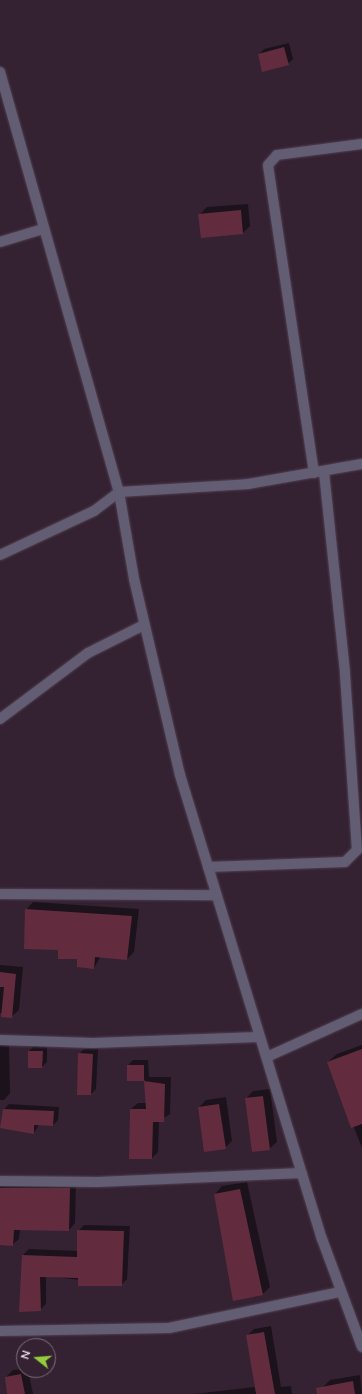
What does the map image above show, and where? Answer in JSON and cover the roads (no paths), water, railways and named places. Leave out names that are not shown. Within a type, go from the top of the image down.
[{"type":"street","points":[[0,72],[2,93],[119,492],[144,625],[180,775],[259,1037],[267,1057],[302,1173],[340,1292],[362,1347]]},
{"type":"street","points":[[208,867],[345,862],[357,850],[345,672],[319,472],[268,165],[277,155],[362,144]]},
{"type":"street","points":[[0,242],[43,229]]},
{"type":"street","points":[[0,555],[94,512],[119,492],[248,484],[362,464]]},
{"type":"street","points":[[0,719],[88,652],[144,625]]},
{"type":"street","points":[[0,894],[216,895]]},
{"type":"street","points":[[267,1057],[362,1014]]},
{"type":"street","points":[[0,1040],[93,1043],[259,1037]]},
{"type":"street","points":[[0,1181],[98,1182],[302,1173]]},
{"type":"street","points":[[0,1331],[169,1328],[340,1292]]}]
